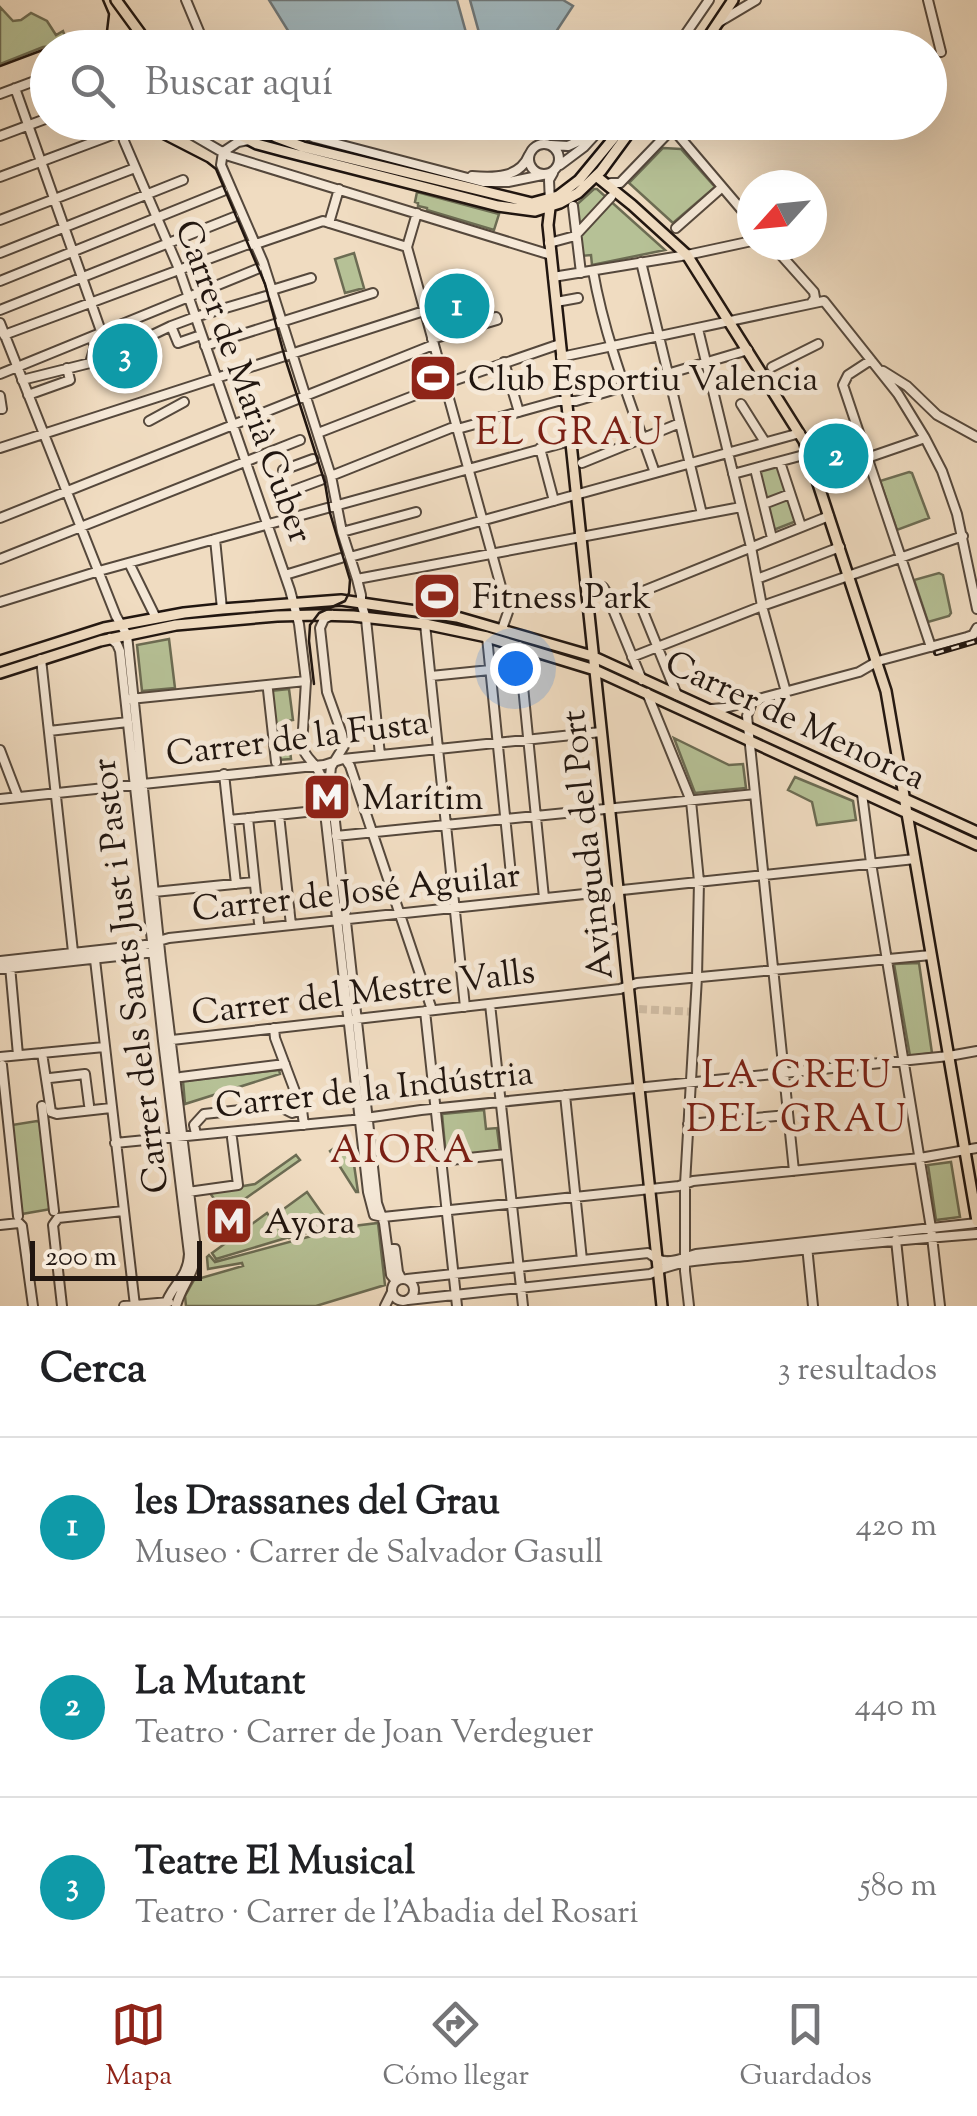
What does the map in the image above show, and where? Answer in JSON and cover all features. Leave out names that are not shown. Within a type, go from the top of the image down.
[{"type":"main road","points":[[112,0],[131,30]]},
{"type":"main road","points":[[112,0],[136,30]]},
{"type":"main road","points":[[713,30],[732,0]]},
{"type":"main road","points":[[248,140],[520,210],[545,207],[595,172],[623,140]]},
{"type":"main road","points":[[282,140],[545,207]]},
{"type":"main road","points":[[595,172],[615,140]]},
{"type":"main road","points":[[595,172],[632,205]]},
{"type":"main road","points":[[595,172],[688,255],[800,432],[886,691],[977,1222]]},
{"type":"main road","name":"Avinguda del Port","points":[[545,207],[662,1306]]},
{"type":"main road","name":"Carrer de Menorca","points":[[124,630],[156,618],[342,600],[456,617],[592,656],[977,832]]},
{"type":"main road","name":"Carrer de Menorca","points":[[124,630],[332,615],[426,624],[487,637],[594,670],[977,845]]},
{"type":"main road","points":[[0,674],[124,630]]},
{"type":"main road","points":[[0,661],[66,639],[124,630]]},
{"type":"street","points":[[186,0],[198,30]]},
{"type":"street","points":[[688,30],[709,0]]},
{"type":"street","points":[[719,22],[756,0]]},
{"type":"street","points":[[928,0],[935,30]]},
{"type":"street","points":[[0,94],[30,83]]},
{"type":"street","points":[[15,88],[30,130]]},
{"type":"street","points":[[0,136],[28,125]]},
{"type":"street","points":[[34,140],[91,302],[118,346],[105,350],[93,342]]},
{"type":"street","points":[[0,177],[92,140]]},
{"type":"street","name":"Carrer de Marià Cuber","points":[[126,140],[189,296],[298,615],[306,681],[302,746],[321,777],[341,920]]},
{"type":"street","points":[[202,140],[223,152],[551,255]]},
{"type":"street","points":[[223,152],[248,140]]},
{"type":"street","points":[[323,140],[494,184],[552,171],[589,140]]},
{"type":"street","points":[[438,170],[496,176],[522,168],[538,145],[568,146],[583,140]]},
{"type":"street","points":[[611,183],[620,182],[661,140]]},
{"type":"street","points":[[681,140],[737,207]]},
{"type":"street","points":[[545,207],[552,171],[559,163],[558,152],[551,145]]},
{"type":"street","points":[[223,152],[222,165],[256,244],[318,433],[345,558],[362,594],[380,755]]},
{"type":"street","points":[[529,155],[533,169],[552,171]]},
{"type":"street","points":[[572,156],[595,172]]},
{"type":"street","points":[[0,220],[136,168]]},
{"type":"street","points":[[0,253],[183,180]]},
{"type":"street","points":[[329,223],[339,189]]},
{"type":"street","points":[[676,228],[720,189]]},
{"type":"street","points":[[0,280],[223,191]]},
{"type":"street","points":[[550,243],[577,234],[611,197]]},
{"type":"street","points":[[556,302],[578,297],[573,206]]},
{"type":"street","points":[[417,213],[406,247],[508,612],[502,629]]},
{"type":"street","points":[[0,310],[234,217]]},
{"type":"street","points":[[2,336],[179,269],[323,221],[406,247]]},
{"type":"street","points":[[554,276],[737,245]]},
{"type":"street","points":[[785,260],[814,292],[812,302]]},
{"type":"street","points":[[640,262],[702,514]]},
{"type":"street","points":[[0,374],[93,342],[106,332],[257,269]]},
{"type":"street","points":[[593,270],[612,346],[655,473]]},
{"type":"street","points":[[126,348],[171,326],[311,278]]},
{"type":"street","points":[[205,346],[373,293]]},
{"type":"street","points":[[561,357],[824,301],[908,408],[926,438],[950,492],[977,609]]},
{"type":"street","points":[[0,448],[182,395],[216,378],[424,312]]},
{"type":"street","points":[[151,313],[159,332]]},
{"type":"street","points":[[0,518],[433,342],[497,320],[496,317]]},
{"type":"street","name":"Carrer dels Sants Just i Pastor","points":[[0,323],[2,336],[124,630],[188,1264],[167,1304]]},
{"type":"street","points":[[171,326],[178,344],[201,335]]},
{"type":"street","points":[[698,329],[762,606],[786,692]]},
{"type":"street","points":[[22,380],[90,362],[93,342]]},
{"type":"street","points":[[318,433],[560,344]]},
{"type":"street","points":[[772,367],[818,344]]},
{"type":"street","points":[[286,493],[456,428],[576,400],[748,350]]},
{"type":"street","points":[[871,360],[848,375],[844,385],[931,647]]},
{"type":"street","points":[[504,362],[519,412]]},
{"type":"street","points":[[28,395],[70,380],[67,368]]},
{"type":"street","points":[[879,370],[898,379],[937,415],[977,437]]},
{"type":"street","points":[[149,422],[182,395]]},
{"type":"street","points":[[0,396],[0,409]]},
{"type":"street","points":[[741,404],[765,442]]},
{"type":"street","points":[[582,463],[680,423]]},
{"type":"street","points":[[285,575],[800,432]]},
{"type":"street","points":[[867,458],[926,438]]},
{"type":"street","points":[[0,559],[300,440]]},
{"type":"street","points":[[0,602],[570,441]]},
{"type":"street","points":[[540,448],[554,501]]},
{"type":"street","points":[[733,474],[800,456]]},
{"type":"street","points":[[283,470],[313,459]]},
{"type":"street","points":[[780,462],[801,526]]},
{"type":"street","points":[[755,468],[772,538]]},
{"type":"street","points":[[764,504],[790,494]]},
{"type":"street","points":[[358,579],[741,506]]},
{"type":"street","points":[[342,532],[416,512]]},
{"type":"street","points":[[611,604],[829,516]]},
{"type":"street","points":[[632,656],[962,536]]},
{"type":"street","points":[[215,540],[222,609]]},
{"type":"street","points":[[757,579],[840,547]]},
{"type":"street","points":[[129,564],[156,618]]},
{"type":"street","points":[[586,594],[594,587],[603,587],[691,801],[699,882],[684,1184],[689,1306]]},
{"type":"street","points":[[636,594],[677,695]]},
{"type":"street","points":[[332,615],[321,622],[320,628],[326,692],[344,746],[330,776],[341,920],[374,1214],[383,1217],[679,1186],[977,1148]]},
{"type":"street","points":[[426,624],[465,1006]]},
{"type":"street","points":[[706,709],[725,708],[859,672],[878,662],[968,638],[977,628]]},
{"type":"street","points":[[487,637],[511,875]]},
{"type":"street","name":"Carrer dels Sants Just i Pastor","points":[[110,638],[120,651],[130,699],[128,722],[154,892],[156,946]]},
{"type":"street","points":[[519,646],[544,898]]},
{"type":"street","points":[[40,658],[74,957]]},
{"type":"street","points":[[431,676],[490,670]]},
{"type":"street","points":[[130,699],[306,681]]},
{"type":"street","points":[[268,690],[276,762]]},
{"type":"street","points":[[753,700],[747,716],[748,728],[794,1171]]},
{"type":"street","points":[[48,731],[128,722]]},
{"type":"street","name":"Carrer de la Fusta","points":[[0,799],[602,732]]},
{"type":"street","points":[[0,750],[18,797]]},
{"type":"street","points":[[346,760],[374,833],[429,1011],[457,1306]]},
{"type":"street","points":[[224,774],[236,884]]},
{"type":"street","points":[[336,836],[755,794]]},
{"type":"street","points":[[862,794],[932,1233],[940,1306]]},
{"type":"street","points":[[229,820],[325,810]]},
{"type":"street","points":[[279,815],[292,925]]},
{"type":"street","points":[[248,818],[259,923]]},
{"type":"street","name":"Carrer de José Aguilar","points":[[74,957],[292,925],[915,859]]},
{"type":"street","points":[[154,892],[254,882]]},
{"type":"street","points":[[592,929],[614,929]]},
{"type":"street","points":[[94,955],[135,1305]]},
{"type":"street","name":"Carrer del Mestre Valls","points":[[166,1041],[637,983],[931,955]]},
{"type":"street","points":[[3,966],[16,960],[74,957]]},
{"type":"street","points":[[3,966],[74,957]]},
{"type":"street","points":[[3,966],[18,1055]]},
{"type":"street","points":[[490,1004],[523,1306]]},
{"type":"street","points":[[274,1028],[304,1125]]},
{"type":"street","points":[[32,1306],[1,1061],[18,1055],[104,1047]]},
{"type":"street","name":"Carrer de la Indústria","points":[[116,1143],[977,1051]]},
{"type":"street","points":[[42,1052],[62,1306]]},
{"type":"street","points":[[182,1077],[284,1064]]},
{"type":"street","points":[[50,1078],[85,1074],[89,1105]]},
{"type":"street","points":[[565,1095],[582,1260]]},
{"type":"street","points":[[196,1134],[194,1126],[204,1114],[278,1106],[292,1113],[302,1110]]},
{"type":"street","points":[[46,1108],[57,1114],[111,1108]]},
{"type":"street","points":[[688,1124],[788,1115]]},
{"type":"street","name":"Carrer dels Sants Just i Pastor","points":[[167,1304],[196,1264],[178,1136]]},
{"type":"street","points":[[188,1192],[238,1186],[232,1138]]},
{"type":"street","points":[[441,1161],[506,1154]]},
{"type":"street","points":[[54,1216],[123,1211]]},
{"type":"street","points":[[383,1217],[391,1275],[414,1289],[413,1296],[386,1306]]},
{"type":"street","points":[[0,1225],[20,1220]]},
{"type":"street","points":[[807,1245],[896,1240],[977,1222]]},
{"type":"street","points":[[400,1301],[650,1274],[658,1264],[686,1260],[696,1254],[932,1233],[977,1234]]},
{"type":"street","points":[[896,1240],[903,1306]]},
{"type":"street","points":[[807,1245],[813,1306]]},
{"type":"street","points":[[401,1279],[648,1252],[658,1264]]},
{"type":"street","points":[[400,1301],[401,1279]]},
{"type":"street","points":[[124,1306],[167,1304]]},
{"type":"green space","points":[[0,7],[13,21],[31,13],[47,21],[53,30],[30,30],[30,52],[0,64]]},
{"type":"green space","points":[[663,148],[681,149],[715,187],[673,223],[629,183]]},
{"type":"green space","points":[[594,189],[665,250],[592,265],[591,255],[581,256],[574,207]]},
{"type":"green space","points":[[417,192],[499,214],[494,230],[418,206]]},
{"type":"green space","points":[[354,253],[364,288],[345,293],[335,259]]},
{"type":"green space","points":[[781,465],[799,520],[771,531],[756,471]]},
{"type":"green space","points":[[909,472],[929,518],[897,530],[880,481]]},
{"type":"green space","points":[[943,575],[951,613],[928,622],[914,580]]},
{"type":"green space","points":[[169,639],[175,688],[142,691],[137,645]]},
{"type":"green space","points":[[289,689],[293,720],[287,721],[291,759],[278,760],[270,691]]},
{"type":"green space","points":[[674,738],[729,765],[743,764],[746,788],[695,793]]},
{"type":"green space","points":[[795,777],[853,801],[856,820],[817,825],[812,802],[788,790]]},
{"type":"green space","points":[[919,963],[932,1053],[910,1056],[894,964]]},
{"type":"green space","points":[[279,1070],[280,1074],[185,1104],[183,1081]]},
{"type":"green space","points":[[484,1110],[486,1129],[497,1128],[500,1152],[446,1157],[442,1114]]},
{"type":"green space","points":[[41,1123],[51,1209],[22,1214],[12,1125]]},
{"type":"green space","points":[[350,1137],[358,1192],[330,1151]]},
{"type":"green space","points":[[296,1155],[300,1160],[225,1213],[209,1192],[255,1184]]},
{"type":"green space","points":[[951,1162],[960,1217],[936,1220],[928,1165]]},
{"type":"green space","points":[[307,1192],[331,1226],[289,1238],[274,1216]]},
{"type":"green space","points":[[267,1213],[286,1238],[216,1259],[212,1253]]},
{"type":"green space","points":[[378,1223],[385,1285],[316,1306],[186,1306],[185,1296],[194,1280],[243,1266],[242,1263],[208,1269],[209,1255],[215,1262],[345,1227]]},
{"type":"water","points":[[269,0],[457,0],[465,30],[288,30]]},
{"type":"water","points":[[470,0],[563,0],[573,6],[557,30],[478,30]]},
{"type":"tunnel","points":[[639,1009],[695,1012]]},
{"type":"tram line","points":[[103,0],[109,14],[107,30]]},
{"type":"tram line","points":[[0,66],[30,55]]},
{"type":"tram line","points":[[164,140],[216,169],[265,284],[325,483],[350,580],[345,601],[319,613],[310,625],[314,684]]},
{"type":"railway","points":[[936,653],[977,641]]},
{"type":"place","name":"les Drassanes del Grau","points":[[457,306]]},
{"type":"place","name":"Teatre El Musical","points":[[125,356]]},
{"type":"place","name":"Club Esportiu Valencia","points":[[433,378]]},
{"type":"place","name":"La Mutant","points":[[836,456]]},
{"type":"place","name":"Fitness Park","points":[[437,596]]},
{"type":"place","name":"Marítim","points":[[327,797]]},
{"type":"place","name":"Ayora","points":[[229,1221]]},
{"type":"district","name":"EL GRAU","points":[[570,431]]},
{"type":"district","name":"LA CREU DEL GRAU","points":[[797,1096]]},
{"type":"district","name":"AIORA","points":[[403,1149]]}]
